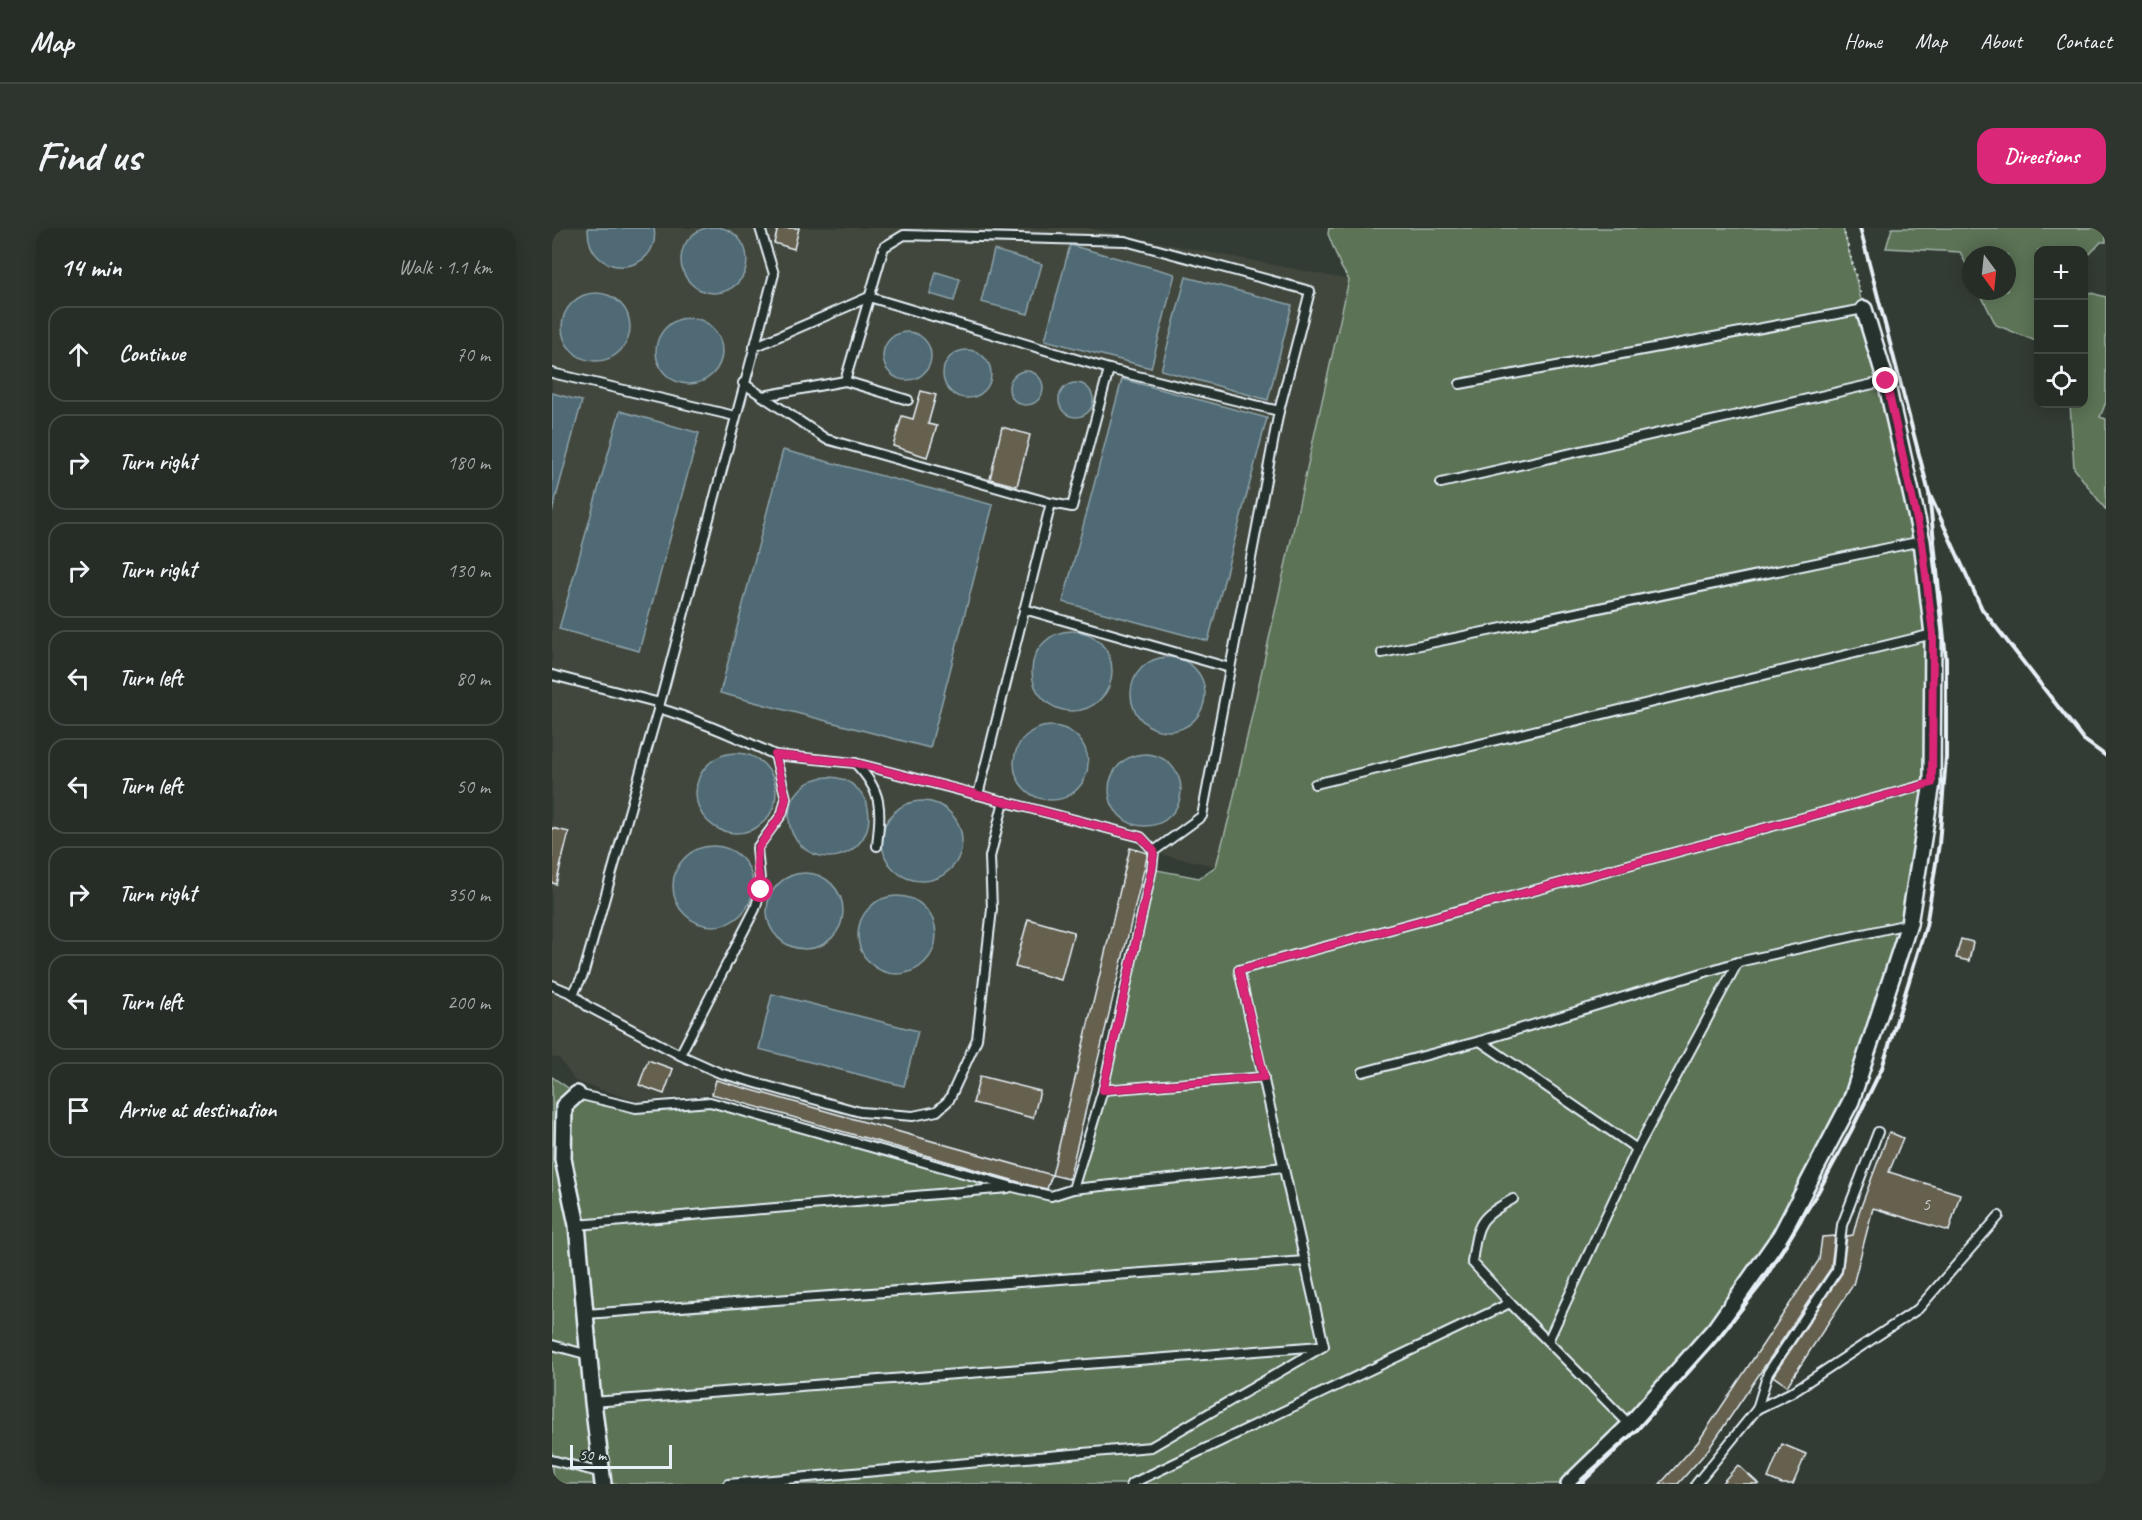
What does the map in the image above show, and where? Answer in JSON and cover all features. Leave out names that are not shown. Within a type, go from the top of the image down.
[{"type":"street","points":[[1569,1484],[1583,1478],[1715,1329],[1781,1235],[1851,1101],[1909,924],[1932,783],[1933,634],[1922,542],[1886,381],[1864,309]]},
{"type":"street","points":[[576,1094],[558,1110],[563,1159],[577,1225],[602,1478]]},
{"type":"lane","points":[[573,994],[583,975],[659,706],[774,274],[760,228]]},
{"type":"lane","points":[[845,381],[884,248],[913,231],[1125,241],[1311,291],[1279,411],[1202,816],[1154,851],[1152,869],[1103,1090],[1073,1189]]},
{"type":"lane","points":[[754,347],[869,297],[1109,369],[1279,411]]},
{"type":"lane","points":[[1460,384],[1864,309]]},
{"type":"lane","points":[[744,383],[826,439],[1072,507],[1109,369]]},
{"type":"lane","points":[[552,373],[735,416]]},
{"type":"lane","points":[[763,396],[845,381],[908,400]]},
{"type":"lane","points":[[1441,483],[1886,381]]},
{"type":"lane","points":[[978,795],[1051,503]]},
{"type":"lane","points":[[1382,653],[1922,542]]},
{"type":"lane","points":[[1024,609],[1230,668]]},
{"type":"lane","points":[[1315,784],[1933,634]]},
{"type":"lane","points":[[552,675],[659,706],[724,730],[775,755],[855,763],[1141,837],[1154,851]]},
{"type":"lane","points":[[680,1055],[755,909],[761,890],[757,864],[758,848],[782,814],[786,798],[775,755]]},
{"type":"lane","points":[[855,763],[870,778],[878,798],[880,816],[877,846]]},
{"type":"lane","points":[[1324,1346],[1239,970],[1932,783]]},
{"type":"lane","points":[[552,986],[573,994],[587,1006],[680,1055],[720,1073],[860,1112],[913,1116],[937,1111],[949,1100],[977,1039],[992,909],[990,857],[1004,801]]},
{"type":"lane","points":[[1364,1072],[1480,1041],[1738,962],[1909,924]]},
{"type":"lane","points":[[1548,1341],[1637,1149],[1738,962]]},
{"type":"lane","points":[[1480,1041],[1637,1149]]},
{"type":"lane","points":[[1103,1090],[1264,1077]]},
{"type":"lane","points":[[576,1094],[636,1107],[710,1102],[1051,1196],[1073,1189],[1284,1167]]},
{"type":"lane","points":[[1696,1484],[1757,1409],[1768,1373],[1837,1270],[1842,1225],[1878,1132]]},
{"type":"lane","points":[[577,1225],[1013,1187]]},
{"type":"lane","points":[[1513,1199],[1490,1212],[1477,1229],[1472,1262],[1630,1425]]},
{"type":"lane","points":[[1757,1409],[1792,1392],[1918,1309],[1999,1216]]},
{"type":"lane","points":[[586,1314],[1305,1261]]},
{"type":"lane","points":[[1131,1484],[1510,1303]]},
{"type":"lane","points":[[552,1345],[589,1355]]},
{"type":"lane","points":[[593,1402],[1324,1346]]},
{"type":"lane","points":[[728,1484],[1151,1447],[1324,1346]]},
{"type":"lane","points":[[552,1460],[602,1478]]},
{"type":"path","points":[[1843,228],[1864,309]]},
{"type":"shaded area","points":[[552,228],[1087,228],[1349,280],[1229,818],[1216,866],[1130,848],[1052,1175],[717,1080],[712,1094],[637,1101],[575,1081],[559,1058],[552,1057]]},
{"type":"green space","points":[[1329,228],[1843,228],[1922,541],[1932,783],[1909,924],[1851,1101],[1781,1235],[1715,1329],[1569,1484],[552,1484],[552,1077],[577,1094],[636,1108],[710,1102],[1051,1196],[1073,1189],[1103,1090],[1152,869],[1199,878],[1216,866],[1229,818],[1349,280],[1341,267],[1328,234]]},
{"type":"green space","points":[[1892,228],[2106,228],[2106,242],[2101,242],[2088,256],[2088,246],[2034,246],[2034,340],[1996,325],[1984,300],[2016,300],[2016,246],[1962,246],[1962,256],[1960,252],[1886,248]]},
{"type":"green space","points":[[2088,292],[2106,297],[2106,402],[2100,417],[2106,419],[2106,510],[2074,468],[2070,408],[2088,408]]},
{"type":"water","points":[[707,227],[721,227],[733,232],[742,241],[747,260],[745,273],[738,284],[721,293],[707,293],[695,288],[686,279],[681,267],[681,253],[686,241],[695,232]]},
{"type":"water","points":[[588,228],[654,228],[653,244],[647,256],[636,263],[624,266],[611,265],[599,258],[591,246]]},
{"type":"water","points":[[1070,245],[1175,274],[1151,368],[1045,340]]},
{"type":"water","points":[[994,250],[1042,264],[1028,314],[981,302]]},
{"type":"water","points":[[936,272],[960,279],[954,301],[930,294]]},
{"type":"water","points":[[1186,277],[1292,305],[1268,400],[1161,370]]},
{"type":"water","points":[[596,293],[609,296],[620,303],[627,314],[630,327],[627,340],[620,351],[609,358],[596,361],[583,358],[572,351],[565,340],[562,327],[565,314],[572,303],[583,296]]},
{"type":"water","points":[[682,318],[696,318],[708,323],[717,332],[722,351],[720,364],[713,375],[696,384],[682,384],[670,379],[661,370],[656,358],[656,344],[661,332],[670,323]]},
{"type":"water","points":[[907,332],[924,339],[931,356],[924,373],[907,380],[890,373],[883,356],[890,339]]},
{"type":"water","points":[[967,350],[984,357],[991,374],[984,391],[967,398],[950,391],[943,374],[950,357]]},
{"type":"water","points":[[1026,371],[1038,376],[1043,388],[1038,400],[1026,405],[1014,400],[1009,388],[1014,376]]},
{"type":"water","points":[[1122,379],[1267,418],[1208,641],[1063,602]]},
{"type":"water","points":[[1076,383],[1088,388],[1093,400],[1088,412],[1076,417],[1064,412],[1059,400],[1064,388]]},
{"type":"water","points":[[552,393],[582,401],[552,512]]},
{"type":"water","points":[[620,411],[699,433],[639,651],[559,629]]},
{"type":"water","points":[[783,450],[993,505],[930,748],[720,693]]},
{"type":"water","points":[[1072,631],[1087,634],[1100,643],[1109,656],[1112,671],[1109,686],[1100,699],[1087,708],[1072,711],[1057,708],[1044,699],[1035,686],[1032,671],[1035,656],[1044,643],[1057,634]]},
{"type":"water","points":[[1161,657],[1175,657],[1189,663],[1199,673],[1205,687],[1203,708],[1189,725],[1175,731],[1161,731],[1147,725],[1137,715],[1131,701],[1131,687],[1137,673],[1147,663]]},
{"type":"water","points":[[1044,726],[1058,726],[1072,732],[1082,742],[1088,756],[1088,770],[1082,784],[1072,794],[1058,800],[1044,800],[1030,794],[1020,784],[1014,770],[1014,756],[1020,742],[1030,732]]},
{"type":"water","points":[[736,753],[751,756],[764,765],[773,778],[776,793],[773,808],[764,821],[751,830],[736,833],[721,830],[708,821],[699,808],[696,793],[699,778],[708,765],[721,756]]},
{"type":"water","points":[[1145,754],[1165,760],[1175,770],[1181,790],[1175,810],[1165,820],[1145,826],[1125,820],[1115,810],[1109,790],[1115,770],[1125,760]]},
{"type":"water","points":[[829,777],[844,780],[857,789],[866,802],[869,817],[866,832],[857,845],[844,854],[829,857],[814,854],[801,845],[792,832],[789,817],[792,802],[801,789],[814,780]]},
{"type":"water","points":[[922,801],[937,804],[950,813],[959,826],[962,841],[959,856],[950,869],[937,878],[922,881],[907,878],[894,869],[885,856],[882,841],[885,826],[894,813],[907,804]]},
{"type":"water","points":[[713,846],[728,849],[741,858],[750,871],[753,886],[750,901],[741,914],[728,923],[713,926],[698,923],[685,914],[676,901],[673,886],[676,871],[685,858],[698,849]]},
{"type":"water","points":[[798,873],[812,873],[826,879],[837,890],[843,904],[840,926],[832,938],[812,949],[798,949],[784,943],[773,932],[767,918],[767,904],[773,890],[784,879]]},
{"type":"water","points":[[889,896],[905,896],[919,902],[930,913],[936,927],[936,943],[930,957],[919,968],[905,974],[889,974],[875,968],[864,957],[858,943],[858,927],[864,913],[875,902]]},
{"type":"water","points":[[772,994],[918,1031],[904,1086],[759,1049]]},
{"type":"building","points":[[778,228],[799,228],[794,249],[774,243]]},
{"type":"building","points":[[921,391],[936,395],[928,424],[937,426],[927,457],[893,446],[902,416],[913,419]]},
{"type":"building","points":[[1002,427],[1030,435],[1017,486],[990,479]]},
{"type":"building","points":[[552,828],[569,832],[556,884],[552,883]]},
{"type":"building","points":[[1130,848],[1148,853],[1069,1179],[1052,1175]]},
{"type":"building","points":[[1028,919],[1074,932],[1061,980],[1015,967]]},
{"type":"building","points":[[1961,939],[1973,942],[1969,961],[1956,958]]},
{"type":"building","points":[[648,1060],[673,1069],[664,1094],[639,1085]]},
{"type":"building","points":[[980,1076],[1040,1091],[1033,1118],[973,1103]]},
{"type":"building","points":[[716,1080],[1052,1175],[1047,1189],[1029,1185],[712,1094]]},
{"type":"building","points":[[1889,1132],[1903,1138],[1889,1172],[1960,1194],[1949,1231],[1873,1208],[1853,1285],[1787,1386],[1773,1376],[1842,1273],[1847,1236],[1853,1235],[1859,1212]]},
{"type":"building","points":[[1835,1236],[1831,1268],[1708,1450],[1678,1484],[1660,1484],[1698,1442],[1819,1260],[1822,1237]]},
{"type":"building","points":[[1782,1444],[1806,1454],[1793,1484],[1782,1484],[1768,1478]]},
{"type":"building","points":[[1738,1465],[1759,1484],[1721,1484]]},
{"type":"railway","points":[[1860,228],[1929,493],[1982,609],[2084,740],[2106,756]]},
{"type":"railway","points":[[1577,1484],[1637,1430],[1716,1341],[1762,1283],[1818,1192],[1882,1068],[1926,926],[1939,844],[1946,757],[1946,659],[1929,493]]},
{"type":"route","points":[[761,890],[757,864],[758,848],[782,814],[786,798],[775,755],[855,763],[1141,837],[1154,851],[1152,869],[1103,1090],[1264,1077],[1239,970],[1932,783],[1933,634],[1922,542],[1886,381]]}]
